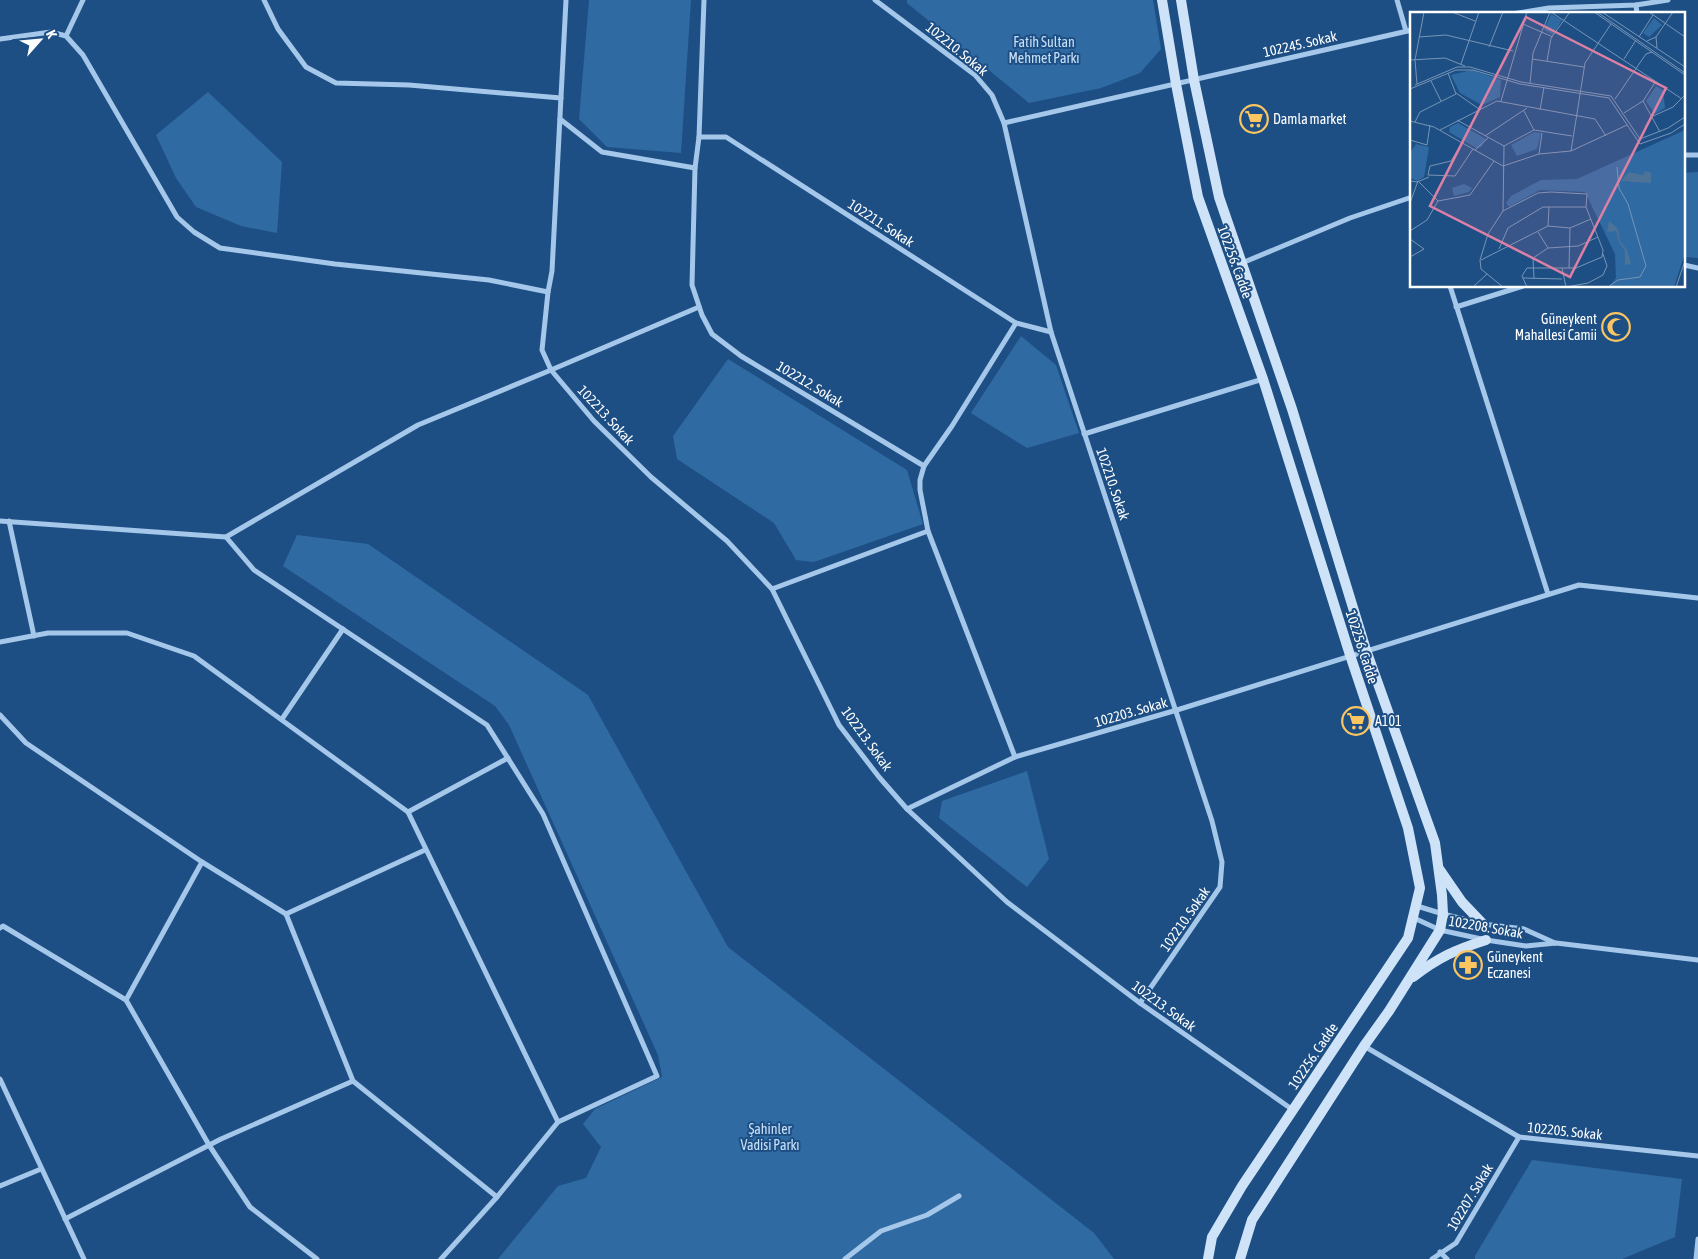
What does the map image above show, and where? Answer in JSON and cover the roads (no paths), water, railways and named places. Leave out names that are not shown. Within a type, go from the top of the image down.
[{"type":"street","points":[[66,36],[83,0]]},
{"type":"street","points":[[264,0],[278,29],[306,67],[336,82],[409,85],[561,98]]},
{"type":"street","name":"102213. Sokak","points":[[566,0],[552,271],[542,350],[551,370],[594,421],[651,477],[727,540],[772,590],[839,725],[907,809],[1008,902],[1140,1003],[1293,1110]]},
{"type":"street","name":"102212. Sokak","points":[[704,0],[699,137],[695,168],[692,285],[699,307],[712,334],[741,356],[924,466]]},
{"type":"street","name":"102210. Sokak","points":[[875,0],[975,75],[992,95],[1004,123],[1051,332],[1212,821],[1222,862],[1220,887],[1140,1003]]},
{"type":"street","name":"102256. Cadde","points":[[1162,0],[1198,197],[1262,379],[1350,656],[1408,828],[1420,888],[1408,938],[1242,1186],[1212,1237],[1208,1259]]},
{"type":"street","name":"102256. Cadde","points":[[1182,0],[1194,80],[1219,197],[1292,409],[1366,650],[1435,843],[1443,914],[1440,930],[1389,1012],[1364,1046],[1252,1220],[1240,1259]]},
{"type":"street","points":[[1397,0],[1409,30]]},
{"type":"street","points":[[1524,12],[1549,8],[1636,5],[1668,0]]},
{"type":"street","points":[[1636,5],[1637,12]]},
{"type":"street","name":"102245. Sokak","points":[[1004,123],[1409,30]]},
{"type":"street","points":[[0,39],[52,32],[66,36],[83,55],[177,217],[194,232],[220,248],[335,264],[489,280],[548,292]]},
{"type":"street","points":[[560,119],[602,152],[695,168]]},
{"type":"street","name":"102211. Sokak","points":[[699,137],[726,137],[1016,323],[1051,332]]},
{"type":"street","points":[[1242,263],[1350,218],[1410,198]]},
{"type":"street","points":[[1451,288],[1548,594]]},
{"type":"street","points":[[1456,307],[1517,288]]},
{"type":"street","points":[[0,521],[226,537],[418,425],[699,307]]},
{"type":"street","points":[[1015,757],[928,531],[920,490],[920,480],[924,466],[952,426],[1016,323]]},
{"type":"street","points":[[1084,434],[1262,379]]},
{"type":"street","points":[[9,521],[34,636]]},
{"type":"street","points":[[772,590],[928,531]]},
{"type":"street","points":[[226,537],[254,570],[487,725],[543,814],[657,1076],[558,1122],[497,1197],[441,1259]]},
{"type":"street","name":"102203. Sokak","points":[[907,809],[1015,757],[1177,710],[1579,585],[1698,598]]},
{"type":"street","points":[[282,719],[343,629]]},
{"type":"street","points":[[0,642],[48,633],[127,632],[194,656],[408,812],[558,1122]]},
{"type":"street","points":[[0,715],[26,743],[202,862],[286,914],[353,1081],[497,1197]]},
{"type":"street","points":[[408,812],[508,758]]},
{"type":"street","points":[[286,914],[425,850]]},
{"type":"street","points":[[126,1000],[202,862]]},
{"type":"street","points":[[1438,868],[1462,902],[1483,924]]},
{"type":"street","name":"102208. Sokak","points":[[1416,906],[1483,924],[1524,929],[1556,943]]},
{"type":"street","name":"102208. Sokak","points":[[1414,918],[1440,930],[1526,946],[1556,943],[1698,960]]},
{"type":"street","points":[[0,928],[3,926],[126,1000],[209,1145],[250,1207],[317,1259]]},
{"type":"street","points":[[1406,982],[1434,961],[1459,949],[1486,940]]},
{"type":"street","name":"102205. Sokak","points":[[1364,1046],[1519,1137],[1698,1156]]},
{"type":"street","points":[[0,1079],[84,1259]]},
{"type":"street","points":[[65,1219],[209,1145],[353,1081]]},
{"type":"street","name":"102207. Sokak","points":[[1432,1259],[1456,1243],[1519,1137]]},
{"type":"street","points":[[0,1186],[41,1169]]},
{"type":"street","points":[[845,1259],[881,1231],[927,1214],[959,1196]]},
{"type":"street","points":[[1696,1259],[1698,1239]]},
{"type":"street","points":[[1440,1252],[1447,1259]]},
{"type":"place","name":"Damla market","points":[[1254,119]]},
{"type":"place","name":"Güneykent Mahallesi Camii","points":[[1616,327]]},
{"type":"place","name":"A101","points":[[1356,721]]},
{"type":"place","name":"Güneykent Eczanesi","points":[[1468,965]]},
{"type":"park label","name":"Fatih Sultan Mehmet Parkı","points":[[1044,50]]},
{"type":"park label","name":"Şahinler Vadisi Parkı","points":[[770,1138]]}]
